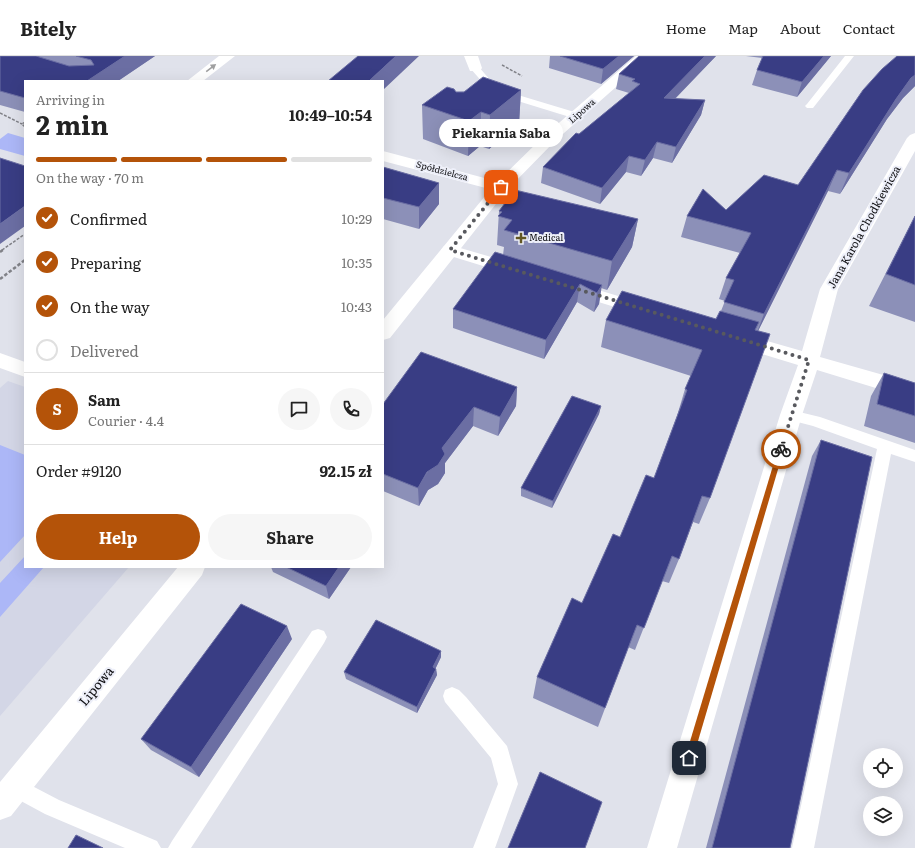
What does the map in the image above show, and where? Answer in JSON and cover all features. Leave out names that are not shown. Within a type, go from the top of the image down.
[{"type":"street","points":[[195,80],[228,56]]},
{"type":"street","name":"Lipowa","points":[[384,332],[501,187],[550,138],[644,56]]},
{"type":"street","name":"Jana Karola Chodkiewicza","points":[[662,848],[791,415],[809,360],[828,289],[915,138]]},
{"type":"street","name":"Spółdzielcza","points":[[384,156],[501,187]]},
{"type":"street","points":[[450,250],[535,276]]},
{"type":"street","points":[[557,283],[662,316]]},
{"type":"street","points":[[721,334],[915,392]]},
{"type":"street","points":[[0,360],[24,370]]},
{"type":"street","name":"Lipowa","points":[[7,796],[192,568]]},
{"type":"lane","points":[[810,106],[850,56]]},
{"type":"lane","points":[[473,62],[483,84],[495,91],[577,116]]},
{"type":"lane","points":[[487,99],[495,91]]},
{"type":"lane","points":[[791,415],[815,421],[915,456]]},
{"type":"lane","points":[[803,848],[885,446]]},
{"type":"lane","points":[[179,848],[318,637]]},
{"type":"lane","points":[[452,696],[500,753],[508,784],[484,848]]},
{"type":"lane","points":[[7,796],[52,806],[150,848]]},
{"type":"path","points":[[0,113],[22,124]]},
{"type":"path","points":[[0,252],[24,235]]},
{"type":"path","points":[[0,279],[24,261]]},
{"type":"shaded area","points":[[8,133],[24,138],[24,156],[0,149],[0,139]]},
{"type":"shaded area","points":[[8,381],[24,387],[24,568],[128,568],[0,716],[0,388]]},
{"type":"shaded area","points":[[0,445],[24,455],[24,536],[0,562]]},
{"type":"shaded area","points":[[24,557],[24,568],[43,568],[0,617],[0,583]]},
{"type":"building","points":[[0,56],[36,56],[69,66],[94,65],[91,60],[76,56],[125,56],[89,80],[24,80],[24,98],[0,91]]},
{"type":"building","points":[[358,56],[396,56],[370,80],[329,80]]},
{"type":"building","points":[[560,56],[619,56],[603,69]]},
{"type":"building","points":[[639,56],[705,56],[664,98],[705,100],[676,147],[657,142],[645,160],[629,156],[602,188],[543,167],[576,133],[579,134],[640,84],[632,81],[635,79],[619,74]]},
{"type":"building","points":[[763,56],[824,56],[802,82],[757,70]]},
{"type":"building","points":[[897,56],[915,56],[915,75],[911,78],[896,99],[849,173],[837,170],[764,314],[724,302],[734,280],[726,278],[751,233],[687,216],[703,189],[726,210],[764,175],[798,185],[863,90],[882,69]]},
{"type":"building","points":[[483,77],[521,90],[490,115],[481,112],[469,121],[422,105],[447,87],[454,89],[456,92],[464,92]]},
{"type":"building","points":[[0,158],[24,166],[24,207],[0,224]]},
{"type":"building","points":[[384,167],[439,183],[419,207],[384,198]]},
{"type":"building","points":[[515,190],[638,219],[612,261],[504,230],[512,220],[498,216],[502,212],[499,211]]},
{"type":"building","points":[[915,216],[915,285],[886,274]]},
{"type":"building","points":[[495,252],[602,285],[597,293],[580,284],[546,340],[453,309]]},
{"type":"building","points":[[622,291],[716,319],[720,311],[759,322],[755,330],[770,334],[710,498],[702,496],[679,559],[672,556],[644,628],[637,625],[605,708],[537,677],[572,598],[582,603],[613,534],[620,537],[646,475],[654,478],[687,390],[685,389],[702,350],[606,320]]},
{"type":"building","points":[[421,352],[517,387],[500,417],[474,407],[442,448],[445,454],[438,465],[427,472],[418,488],[384,474],[384,403]]},
{"type":"building","points":[[884,373],[915,383],[915,416],[877,404]]},
{"type":"building","points":[[572,396],[601,406],[553,501],[521,488]]},
{"type":"building","points":[[821,440],[872,457],[790,848],[712,848]]},
{"type":"building","points":[[288,568],[338,568],[326,586]]},
{"type":"building","points":[[241,604],[287,626],[191,767],[141,739]]},
{"type":"building","points":[[376,620],[441,651],[433,667],[436,669],[417,707],[344,672]]},
{"type":"building","points":[[540,772],[602,802],[585,848],[508,848]]},
{"type":"building","points":[[76,835],[103,848],[68,848]]},
{"type":"way so far","points":[[501,187],[450,250],[809,360],[781,449]]},
{"type":"place","name":"Piekarnia Saba","points":[[501,187]]},
{"type":"place","name":"Medical","points":[[521,238]]},
{"type":"route","points":[[689,758],[781,449]]}]
